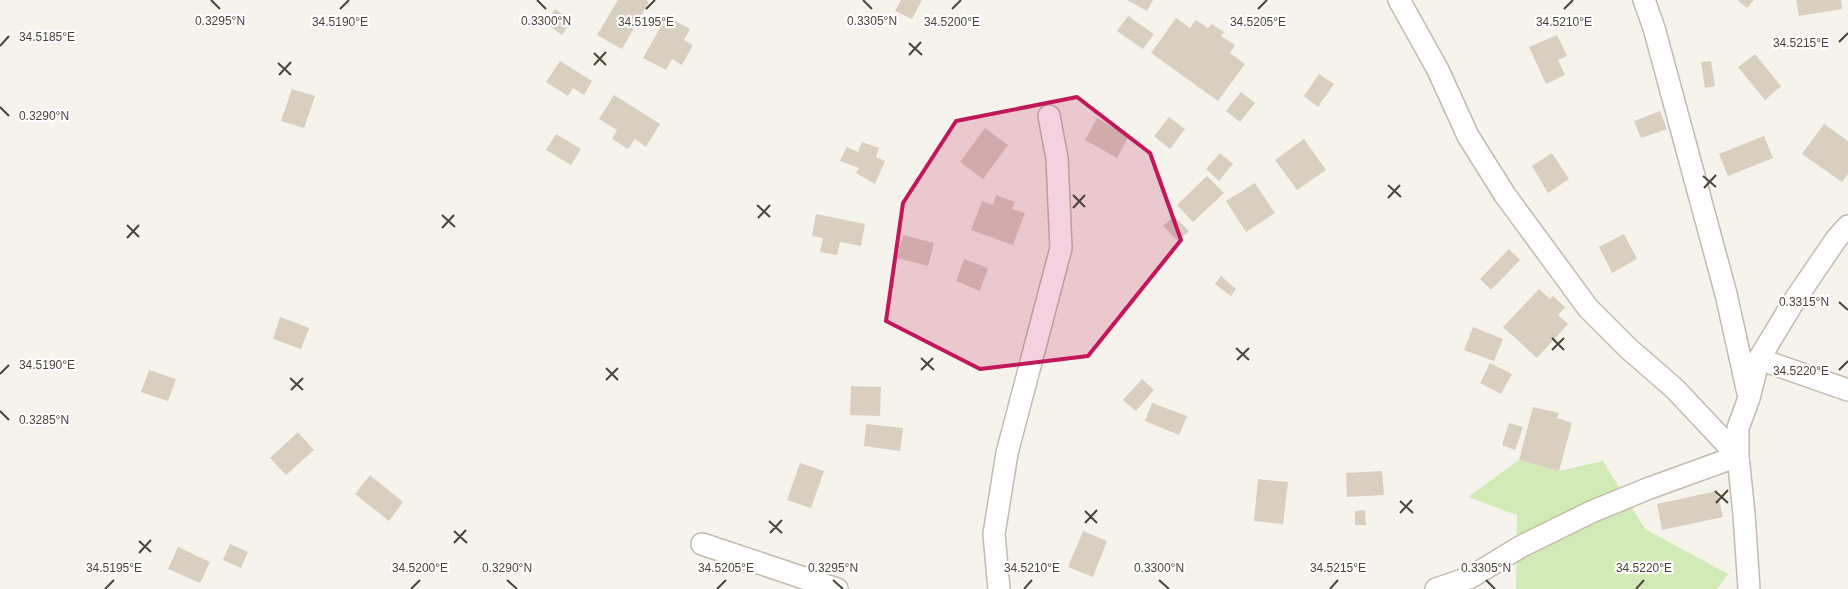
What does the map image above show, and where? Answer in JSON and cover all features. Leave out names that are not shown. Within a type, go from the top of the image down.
[{"type":"street","points":[[1399,0],[1438,70],[1468,136],[1505,194],[1588,308],[1628,348],[1675,389],[1738,456]]},
{"type":"street","points":[[1644,0],[1654,28],[1726,294],[1748,398]]},
{"type":"street","points":[[999,589],[994,534],[1007,453],[1062,248],[1057,158],[1049,116]]},
{"type":"street","points":[[1749,589],[1738,456],[1738,428],[1759,359],[1794,301],[1836,238],[1848,226]]},
{"type":"street","points":[[1759,359],[1848,390]]},
{"type":"street","points":[[1436,589],[1471,577],[1520,547],[1591,512],[1647,489],[1738,456]]},
{"type":"street","points":[[702,544],[837,589]]},
{"type":"highlighted area","points":[[1077,97],[1150,153],[1181,240],[1088,356],[980,369],[886,321],[903,203],[956,121]]},
{"type":"green space","points":[[1519,460],[1559,471],[1603,461],[1645,529],[1728,574],[1717,589],[1516,589],[1517,515],[1468,497]]},
{"type":"building","points":[[618,0],[646,0],[649,2],[622,49],[597,35]]},
{"type":"building","points":[[901,0],[922,0],[912,19],[895,11]]},
{"type":"building","points":[[1127,0],[1153,0],[1147,11]]},
{"type":"building","points":[[1737,0],[1754,0],[1747,8]]},
{"type":"building","points":[[1796,0],[1841,0],[1842,9],[1799,16]]},
{"type":"building","points":[[555,9],[572,20],[562,35],[545,23]]},
{"type":"building","points":[[667,16],[690,29],[684,40],[693,45],[682,65],[672,59],[666,70],[643,58]]},
{"type":"building","points":[[1128,16],[1154,34],[1143,49],[1117,31]]},
{"type":"building","points":[[1176,18],[1190,28],[1196,20],[1208,28],[1212,24],[1224,32],[1221,36],[1235,45],[1230,53],[1245,64],[1218,101],[1151,53]]},
{"type":"building","points":[[1557,35],[1567,56],[1558,60],[1565,75],[1546,84],[1529,47]]},
{"type":"building","points":[[1755,54],[1781,86],[1765,100],[1738,67]]},
{"type":"building","points":[[560,61],[592,81],[584,95],[573,88],[568,96],[546,82]]},
{"type":"building","points":[[1711,61],[1715,86],[1705,88],[1701,62]]},
{"type":"building","points":[[1319,74],[1334,84],[1318,107],[1304,96]]},
{"type":"building","points":[[292,89],[315,96],[304,128],[281,121]]},
{"type":"building","points":[[1241,92],[1255,103],[1240,122],[1226,111]]},
{"type":"building","points":[[614,95],[660,124],[646,147],[635,139],[628,149],[612,139],[617,130],[599,119]]},
{"type":"building","points":[[1660,111],[1667,129],[1641,138],[1634,121]]},
{"type":"building","points":[[1169,117],[1185,129],[1170,149],[1154,136]]},
{"type":"building","points":[[1097,118],[1129,136],[1117,158],[1085,140]]},
{"type":"building","points":[[1824,124],[1848,141],[1848,174],[1842,182],[1802,154]]},
{"type":"building","points":[[985,128],[1008,145],[983,179],[960,162]]},
{"type":"building","points":[[556,134],[581,149],[571,165],[546,150]]},
{"type":"building","points":[[1764,136],[1773,158],[1728,176],[1719,154]]},
{"type":"building","points":[[1304,139],[1326,170],[1297,190],[1275,160]]},
{"type":"building","points":[[862,142],[879,148],[876,157],[885,161],[875,184],[856,173],[859,168],[840,161],[847,147],[858,152]]},
{"type":"building","points":[[1220,153],[1233,164],[1219,181],[1206,169]]},
{"type":"building","points":[[1552,153],[1569,179],[1548,193],[1532,166]]},
{"type":"building","points":[[1207,176],[1224,193],[1193,222],[1177,205]]},
{"type":"building","points":[[1255,183],[1275,213],[1246,232],[1226,201]]},
{"type":"building","points":[[996,195],[1015,202],[1012,209],[1025,213],[1013,245],[971,230],[982,201],[993,205]]},
{"type":"building","points":[[816,214],[865,224],[861,246],[840,242],[837,255],[820,252],[823,238],[812,236]]},
{"type":"building","points":[[1174,216],[1189,231],[1178,241],[1163,226]]},
{"type":"building","points":[[1624,234],[1637,259],[1612,273],[1599,247]]},
{"type":"building","points":[[903,235],[934,243],[928,266],[897,258]]},
{"type":"building","points":[[1509,249],[1520,260],[1491,290],[1480,279]]},
{"type":"building","points":[[964,259],[988,268],[980,291],[956,281]]},
{"type":"building","points":[[1221,276],[1236,289],[1231,296],[1215,284]]},
{"type":"building","points":[[1539,289],[1550,299],[1553,296],[1565,307],[1558,315],[1568,324],[1537,358],[1503,327]]},
{"type":"building","points":[[280,317],[309,328],[301,349],[273,339]]},
{"type":"building","points":[[1473,327],[1503,339],[1494,361],[1464,350]]},
{"type":"building","points":[[1490,363],[1512,374],[1501,394],[1480,383]]},
{"type":"building","points":[[149,370],[176,379],[168,401],[141,392]]},
{"type":"building","points":[[1142,379],[1154,390],[1136,411],[1123,400]]},
{"type":"building","points":[[851,386],[881,387],[880,416],[850,415]]},
{"type":"building","points":[[1152,403],[1187,416],[1179,435],[1145,421]]},
{"type":"building","points":[[1533,407],[1559,413],[1557,418],[1572,423],[1559,471],[1519,460]]},
{"type":"building","points":[[1509,423],[1523,427],[1515,450],[1502,445]]},
{"type":"building","points":[[866,424],[903,428],[900,451],[864,446]]},
{"type":"building","points":[[298,432],[314,450],[286,475],[270,458]]},
{"type":"building","points":[[800,463],[824,471],[811,508],[787,500]]},
{"type":"building","points":[[1382,471],[1384,495],[1347,497],[1346,473]]},
{"type":"building","points":[[370,475],[403,502],[389,521],[355,494]]},
{"type":"building","points":[[1258,479],[1288,482],[1283,524],[1254,521]]},
{"type":"building","points":[[1717,491],[1723,517],[1662,530],[1657,504]]},
{"type":"building","points":[[1365,510],[1366,525],[1355,525],[1355,511]]},
{"type":"building","points":[[1083,531],[1107,541],[1093,577],[1068,567]]},
{"type":"building","points":[[230,544],[248,552],[241,568],[223,560]]},
{"type":"building","points":[[178,547],[210,562],[200,583],[168,569]]}]
